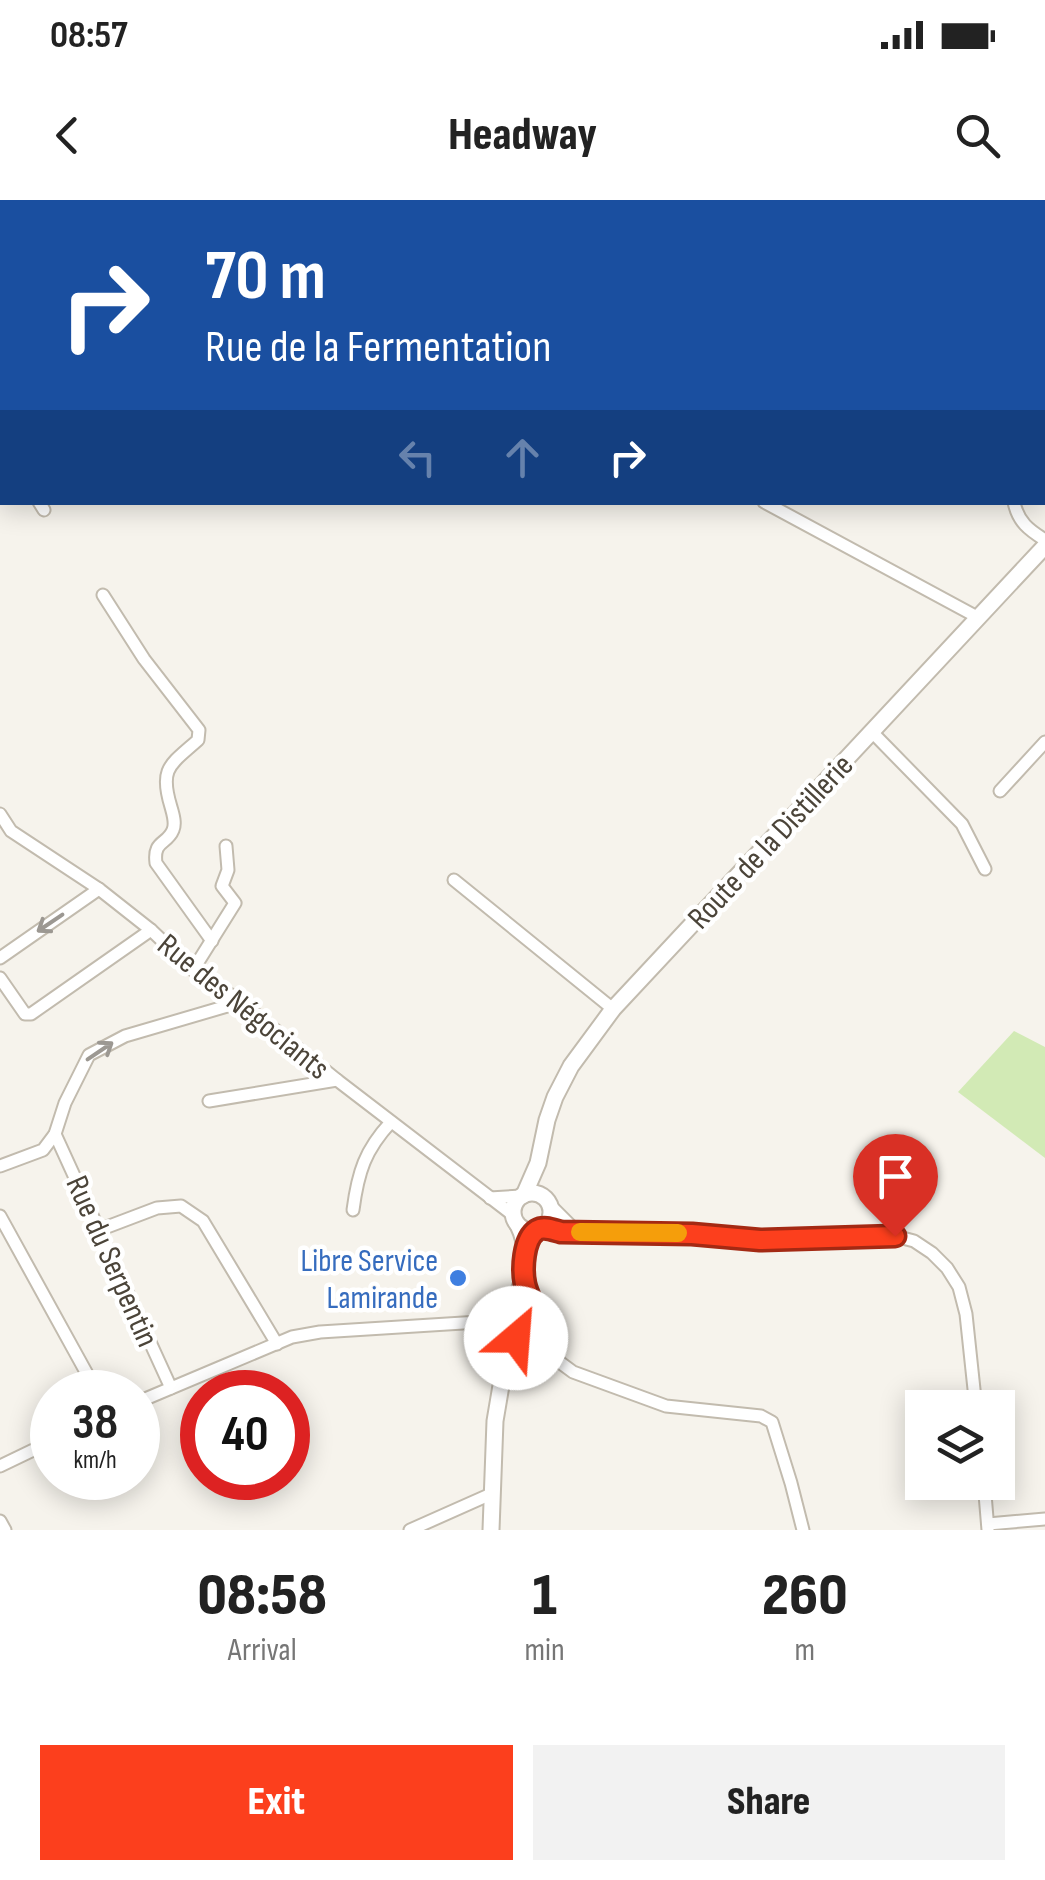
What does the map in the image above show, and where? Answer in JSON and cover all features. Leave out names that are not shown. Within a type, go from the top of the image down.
[{"type":"street","points":[[770,505],[979,618]]},
{"type":"street","points":[[1015,505],[1018,518],[1045,543]]},
{"type":"street","name":"Route de la Distillerie","points":[[522,1195],[538,1163],[555,1097],[571,1066],[613,1009],[1045,543]]},
{"type":"street","points":[[102,595],[198,730],[198,740],[172,763],[166,775],[173,832],[155,854],[156,863],[212,940]]},
{"type":"street","points":[[872,732],[962,824],[985,868]]},
{"type":"street","points":[[1000,791],[1045,742]]},
{"type":"street","name":"Rue des Négociants","points":[[0,814],[10,831],[99,890],[193,970],[241,1002],[515,1218]]},
{"type":"street","points":[[193,970],[234,903],[222,886],[228,870],[226,846]]},
{"type":"street","points":[[454,880],[613,1009]]},
{"type":"street","points":[[0,958],[99,890]]},
{"type":"street","points":[[0,978],[25,1014],[31,1014],[150,930]]},
{"type":"street","points":[[0,1166],[43,1150],[56,1134],[65,1103],[89,1055],[125,1036],[241,1002]]},
{"type":"street","points":[[210,1101],[337,1080]]},
{"type":"street","points":[[354,1210],[360,1171],[370,1146],[391,1122]]},
{"type":"street","name":"Rue du Serpentin","points":[[56,1134],[171,1388]]},
{"type":"street","name":"Route de la Distillerie","points":[[538,1163],[548,1201]]},
{"type":"street","points":[[490,1198],[536,1193],[581,1232]]},
{"type":"street","points":[[491,1530],[495,1422],[508,1344],[539,1318],[524,1278],[526,1251],[515,1218],[514,1204],[522,1195]]},
{"type":"street","points":[[526,1251],[550,1217],[548,1201]]},
{"type":"street","points":[[99,1230],[157,1208],[180,1206],[203,1221],[276,1344]]},
{"type":"street","points":[[0,1216],[85,1370]]},
{"type":"street","points":[[515,1218],[524,1230],[692,1234],[760,1240],[895,1236],[914,1241],[947,1268],[959,1287],[966,1314],[974,1390]]},
{"type":"street","points":[[524,1278],[503,1320],[573,1372],[666,1406],[761,1416],[772,1422],[803,1530]]},
{"type":"street","points":[[478,1322],[523,1302],[533,1307]]},
{"type":"street","points":[[160,1393],[292,1337],[320,1332],[478,1322],[519,1334]]},
{"type":"street","points":[[0,1466],[30,1452]]},
{"type":"street","points":[[410,1530],[491,1494]]},
{"type":"street","points":[[986,1500],[988,1527],[1045,1519]]},
{"type":"street","points":[[0,1520],[5,1530]]},
{"type":"green space","points":[[1014,1031],[1045,1047],[1045,1158],[958,1092]]},
{"type":"slow traffic","points":[[580,1232],[678,1233]]},
{"type":"place","name":"Libre Service Lamirande","points":[[458,1278]]},
{"type":"route","points":[[516,1338],[532,1336],[539,1323],[524,1278],[526,1251],[536,1230],[543,1228],[561,1232],[692,1234],[760,1240],[895,1236]]}]
